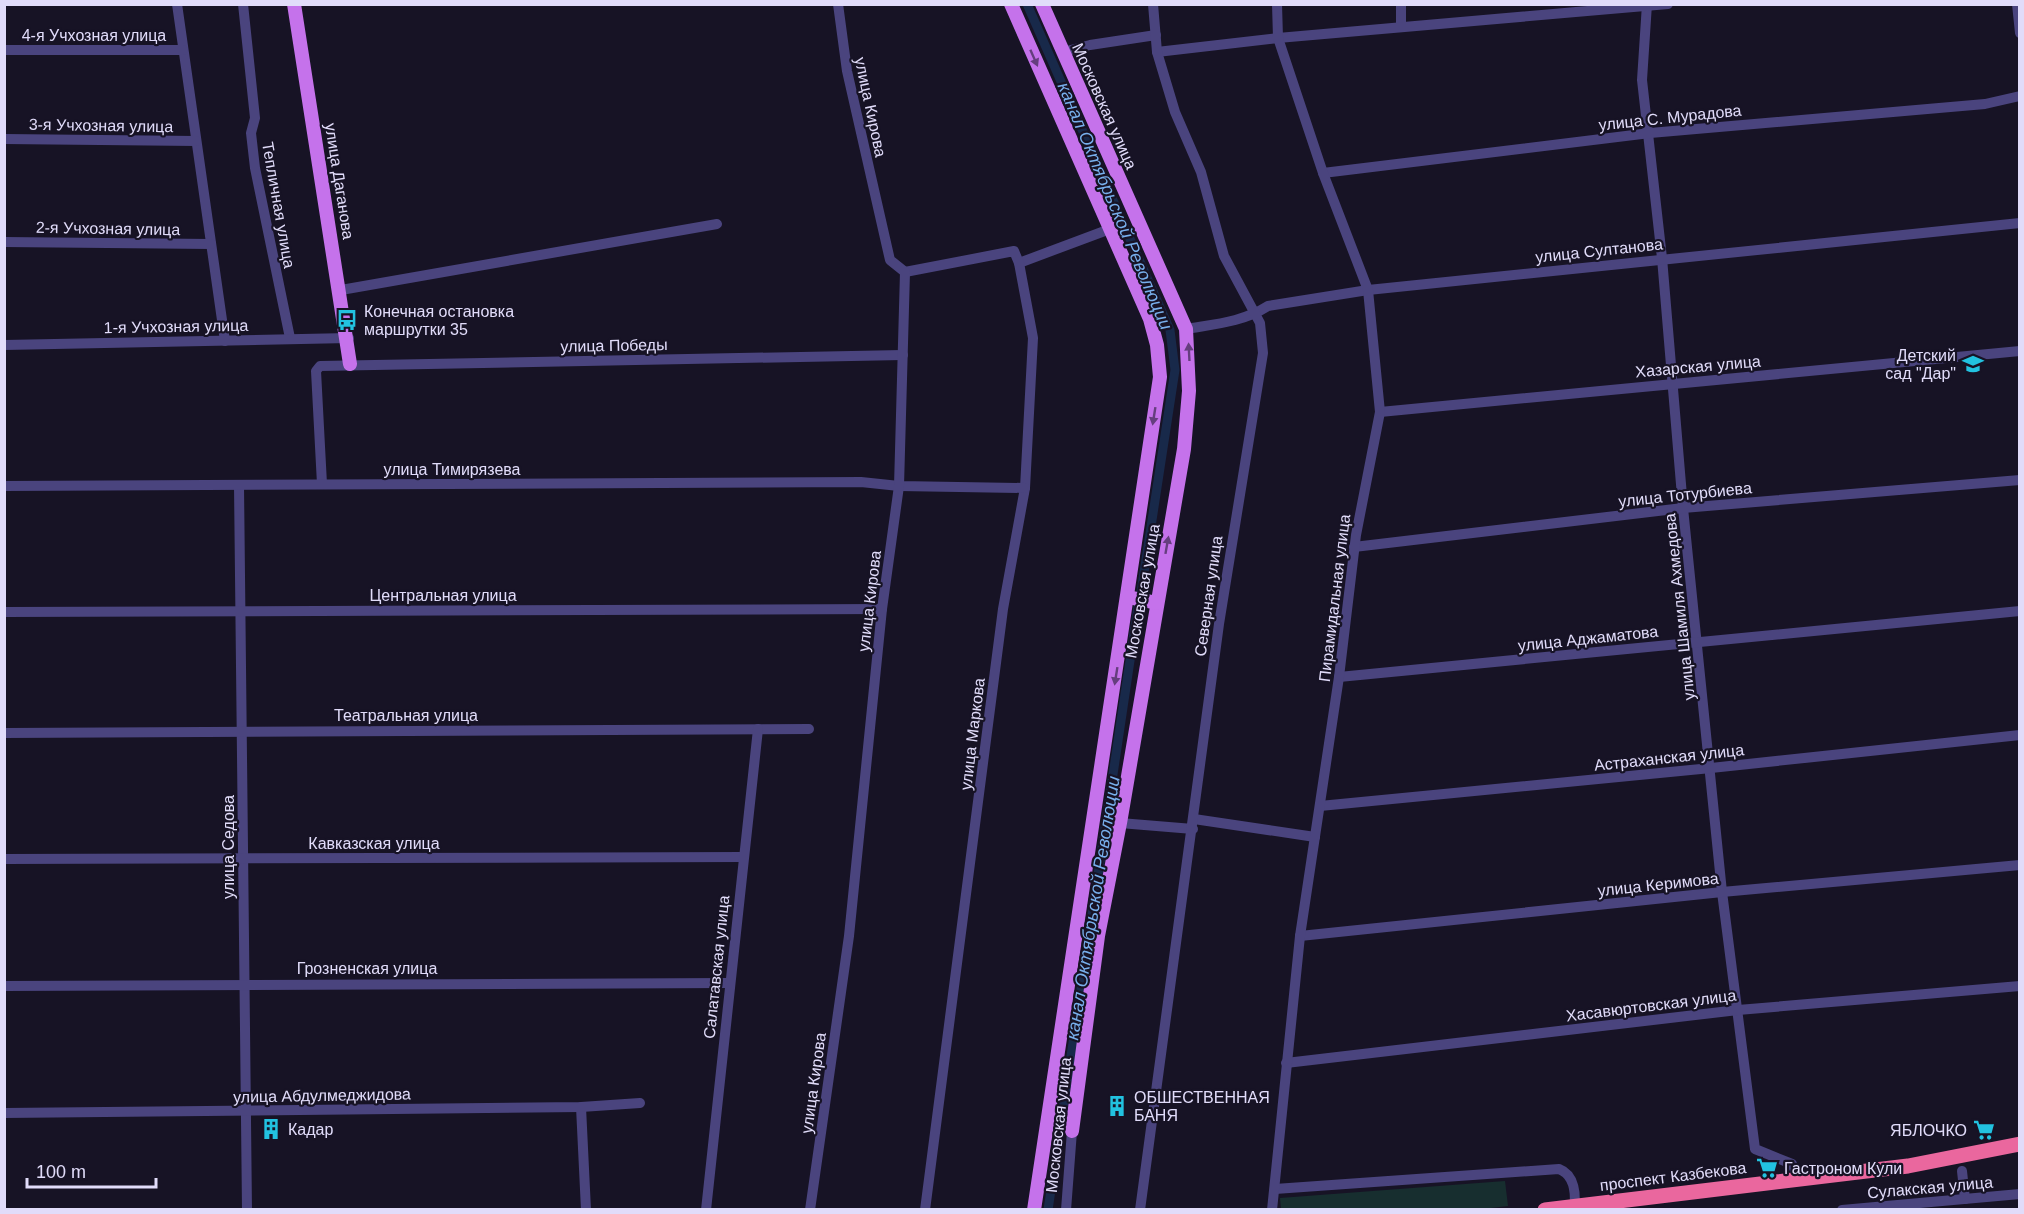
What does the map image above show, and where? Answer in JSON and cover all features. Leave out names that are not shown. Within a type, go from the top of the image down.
[{"type":"highway","name":"проспект Казбекова","points":[[1545,1209],[1575,1208],[1908,1166],[2019,1144]]},
{"type":"highway","name":"проспект Казбекова","points":[[1602,1209],[1910,1175],[2019,1152]]},
{"type":"main road","name":"улица Даганова","points":[[296,4],[352,364]]},
{"type":"main road","name":"Московская улица","points":[[1011,4],[1150,319],[1160,361],[1160,376],[1128,597],[1034,1209]]},
{"type":"main road","name":"Московская улица","points":[[1042,4],[1186,328],[1189,391],[1184,449],[1120,823],[1098,936],[1072,1131]]},
{"type":"main road","points":[[1128,597],[1157,603]]},
{"type":"street","points":[[183,4],[177,5],[225,341]]},
{"type":"street","name":"Тепличная улица","points":[[243,4],[255,118],[251,133],[255,168],[290,338]]},
{"type":"street","name":"улица Кирова","points":[[810,1209],[849,936],[882,609],[899,486],[905,272],[890,260],[847,71],[838,4]]},
{"type":"street","name":"Северная улица","points":[[1140,1209],[1238,500],[1263,353],[1260,323],[1224,256],[1201,172],[1175,112],[1157,52],[1153,4]]},
{"type":"street","name":"Пирамидальная улица","points":[[1272,1209],[1300,936],[1339,677],[1354,547],[1380,412],[1368,290],[1323,173],[1278,38],[1277,4]]},
{"type":"street","points":[[1401,4],[1401,27]]},
{"type":"street","points":[[1157,52],[1401,27],[1534,10],[1668,4]]},
{"type":"street","points":[[2017,4],[2019,33]]},
{"type":"street","name":"улица Шамиля Ахмедова","points":[[1647,6],[1642,80],[1650,133],[1675,383],[1683,508],[1722,892],[1755,1149],[1792,1164],[1800,1180]]},
{"type":"street","points":[[1063,52],[1090,45],[1156,35]]},
{"type":"street","name":"4-я Учхозная улица","points":[[4,50],[183,50]]},
{"type":"street","name":"улица С. Мурадова","points":[[1323,173],[1650,133],[1985,104],[2019,96]]},
{"type":"street","name":"3-я Учхозная улица","points":[[4,139],[196,141]]},
{"type":"street","name":"улица Султанова","points":[[1186,328],[1237,321],[1255,315],[1268,306],[1368,290],[2019,223]]},
{"type":"street","points":[[342,290],[717,224]]},
{"type":"street","points":[[905,272],[1014,251],[1019,263],[1110,229]]},
{"type":"street","name":"2-я Учхозная улица","points":[[4,242],[211,244]]},
{"type":"street","name":"улица Маркова","points":[[925,1209],[1003,609],[1025,488],[1033,338],[1019,263]]},
{"type":"street","name":"1-я Учхозная улица","points":[[4,345],[348,338]]},
{"type":"street","name":"Хазарская улица","points":[[1380,412],[2019,351]]},
{"type":"street","name":"улица Победы","points":[[322,484],[316,371],[320,366],[903,355]]},
{"type":"street","name":"улица Тотурбиева","points":[[1354,547],[1683,508],[2019,480]]},
{"type":"street","name":"улица Тимирязева","points":[[4,486],[861,482],[899,486],[1025,488]]},
{"type":"street","name":"улица Седова","points":[[239,485],[247,1111],[246,1209]]},
{"type":"street","name":"Центральная улица","points":[[4,612],[882,609]]},
{"type":"street","name":"улица Аджаматова","points":[[1339,677],[2019,611]]},
{"type":"street","name":"Салатавская улица","points":[[706,1209],[758,729]]},
{"type":"street","name":"Театральная улица","points":[[4,733],[809,729]]},
{"type":"street","name":"Астраханская улица","points":[[1320,806],[2019,735]]},
{"type":"street","points":[[1120,823],[1194,824],[1315,837]]},
{"type":"street","name":"Кавказская улица","points":[[4,859],[743,857]]},
{"type":"street","name":"улица Керимова","points":[[1300,936],[1722,892],[2019,865]]},
{"type":"street","name":"Грозненская улица","points":[[4,986],[245,983],[729,983]]},
{"type":"street","name":"Хасавюртовская улица","points":[[1286,1063],[1738,1010],[2019,986]]},
{"type":"street","name":"улица Абдулмеджидова","points":[[4,1113],[581,1107],[640,1103]]},
{"type":"street","points":[[581,1107],[586,1209]]},
{"type":"street","name":"Московская улица","points":[[1066,1209],[1072,1131]]},
{"type":"street","points":[[1275,1189],[1560,1169],[1567,1172],[1572,1181],[1575,1208]]},
{"type":"street","points":[[1962,1171],[1965,1199]]},
{"type":"street","name":"Сулакская улица","points":[[1842,1209],[2019,1194]]},
{"type":"green space","points":[[1505,1181],[1508,1206],[1474,1210],[1281,1209],[1280,1198]]},
{"type":"waterway","name":"канал Октябрьской Революции","points":[[1027,4],[1170,330],[1175,370],[1141,592]]},
{"type":"waterway","name":"канал Октябрьской Революции","points":[[1048,1210],[1138,607]]},
{"type":"place","name":"Конечная остановка маршрутки 35","points":[[347,320]]},
{"type":"place","name":"Детский сад \"Дар\"","points":[[1973,364]]},
{"type":"place","name":"ОБШЕСТВЕННАЯ БАНЯ","points":[[1117,1106]]},
{"type":"place","name":"Кадар","points":[[271,1129]]},
{"type":"place","name":"ЯБЛОЧКО","points":[[1984,1130]]},
{"type":"place","name":"Гастроном Кули","points":[[1767,1168]]}]
